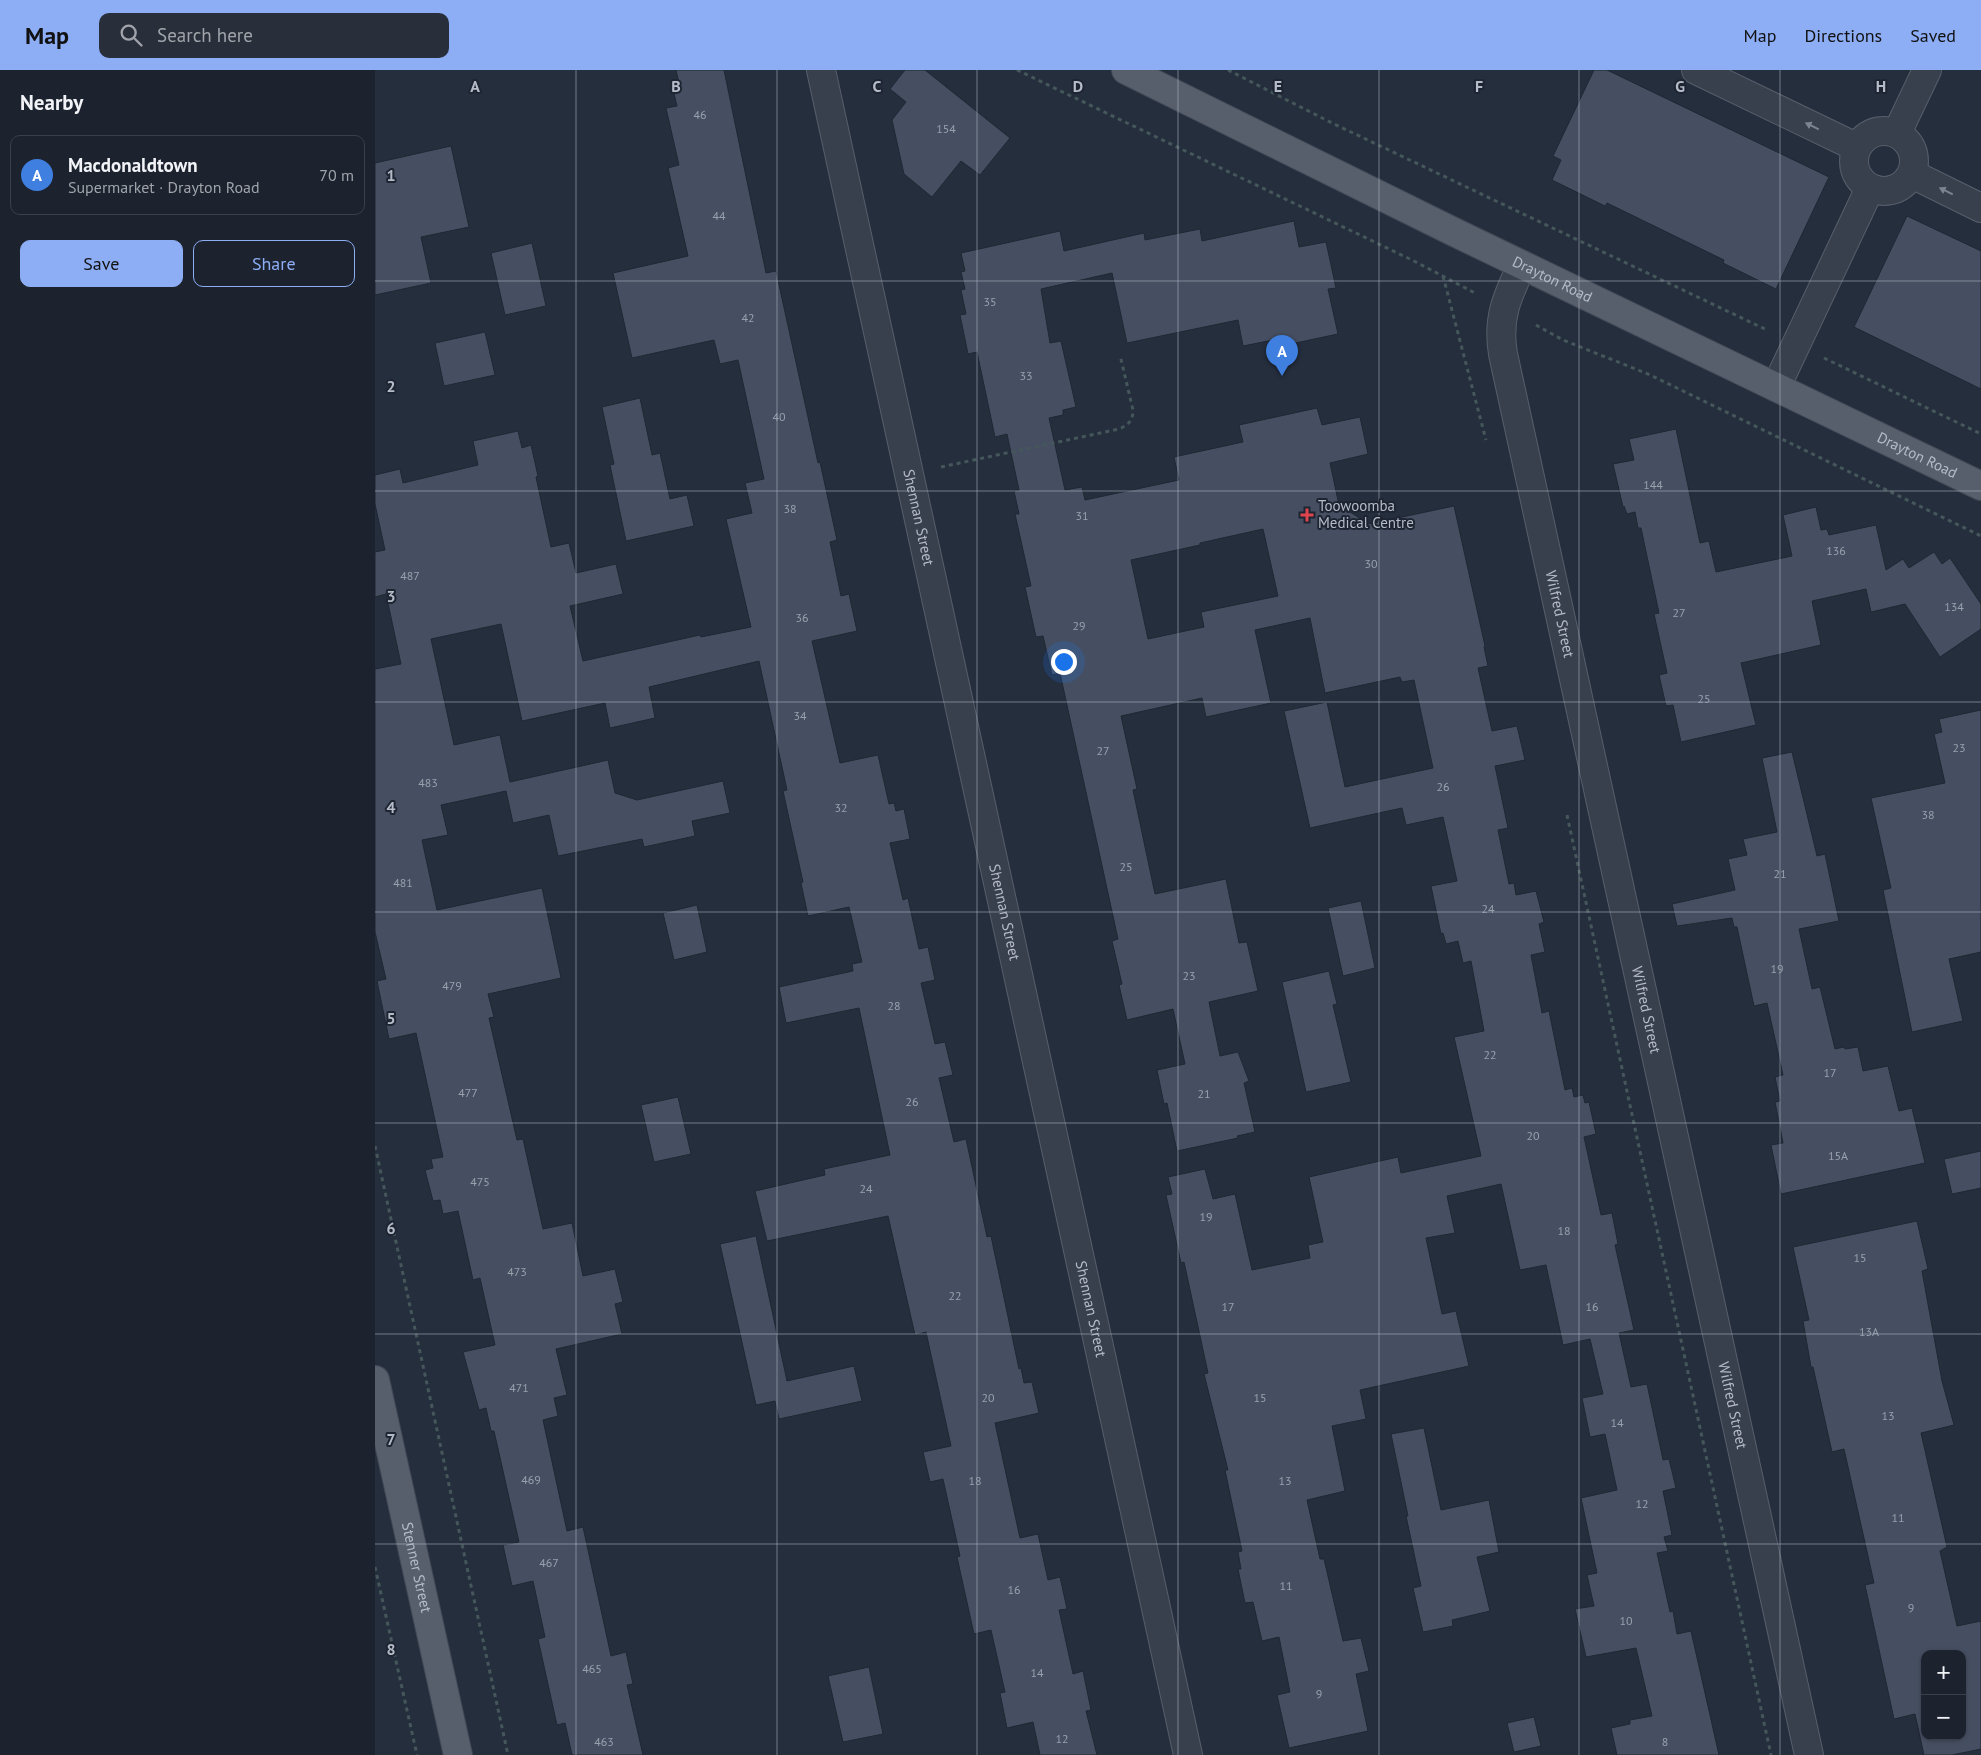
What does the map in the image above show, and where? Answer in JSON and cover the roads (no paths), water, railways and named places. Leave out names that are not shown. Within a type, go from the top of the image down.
[{"type":"main road","name":"Drayton Road","points":[[1126,70],[1521,265],[1981,486]]},
{"type":"main road","name":"Stenner Street","points":[[375,1380],[458,1755]]},
{"type":"street","name":"Shennan Street","points":[[821,70],[1188,1755]]},
{"type":"street","points":[[1696,70],[1856,147]]},
{"type":"street","points":[[1897,133],[1927,70]]},
{"type":"street","points":[[1881,130],[1897,133],[1909,143],[1915,158],[1912,174],[1901,186],[1886,192],[1871,188],[1858,178],[1853,163],[1856,147],[1866,135],[1881,130]]},
{"type":"street","points":[[1912,174],[1981,208]]},
{"type":"street","points":[[1776,387],[1795,343],[1871,188]]},
{"type":"street","name":"Wilfred Street","points":[[1521,265],[1507,297],[1503,313],[1501,330],[1503,354],[1809,1755]]},
{"type":"place","name":"Macdonaldtown","points":[[1282,376]]},
{"type":"place","name":"Toowoomba Medical Centre","points":[[1307,515]]}]
